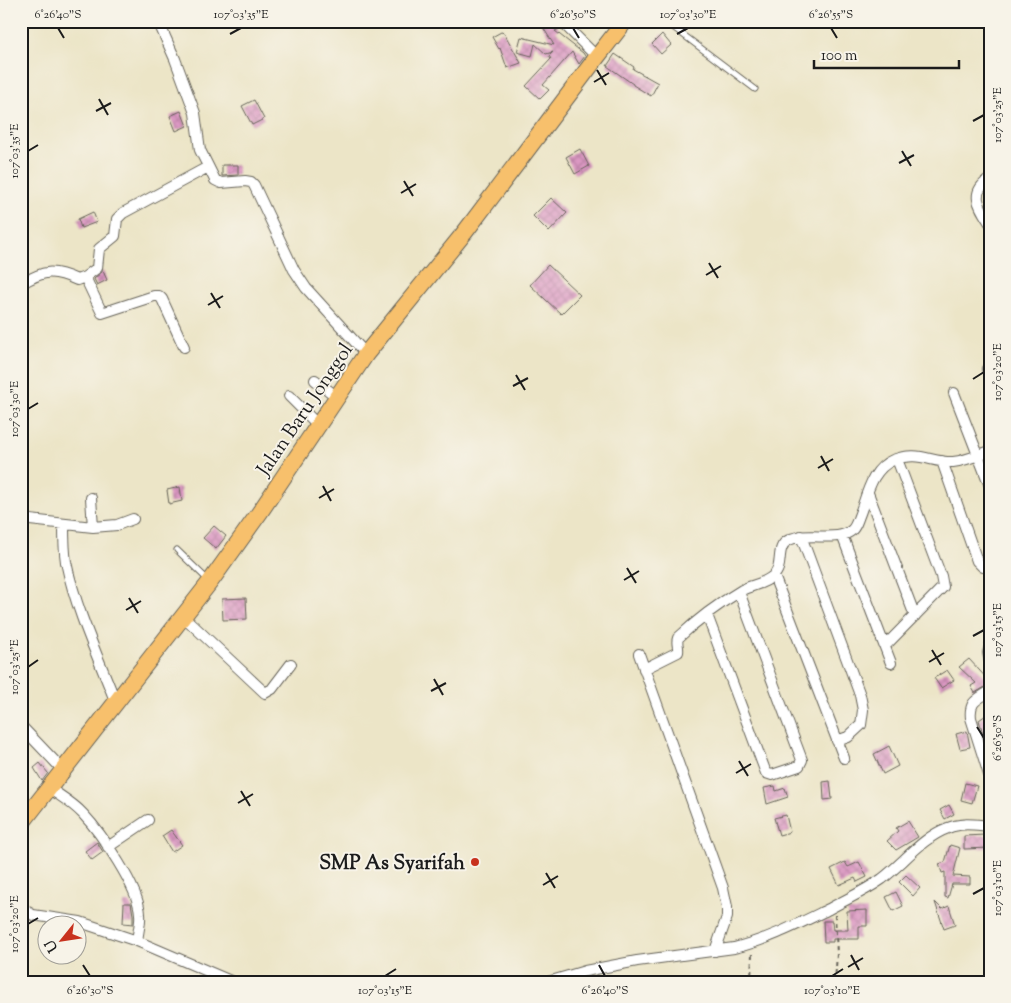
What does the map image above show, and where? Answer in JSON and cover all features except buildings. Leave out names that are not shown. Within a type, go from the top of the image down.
[{"type":"main road","name":"Jalan Baru Jonggol","points":[[21,824],[210,582],[319,426],[366,354],[485,206],[625,21]]},
{"type":"street","points":[[158,21],[175,59],[195,113],[198,144],[214,180],[218,183],[245,181],[254,185],[294,270],[306,288],[366,354]]},
{"type":"street","points":[[561,21],[596,57]]},
{"type":"street","points":[[21,284],[48,272],[65,274],[77,280],[85,277],[97,268],[99,249],[115,236],[117,219],[123,213],[208,167]]},
{"type":"street","points":[[990,179],[983,183],[978,192],[978,204],[990,223]]},
{"type":"street","points":[[85,277],[102,312],[159,296],[184,346]]},
{"type":"street","points":[[990,368],[987,368],[990,376]]},
{"type":"street","points":[[315,380],[337,397]]},
{"type":"street","points":[[954,393],[990,486]]},
{"type":"street","points":[[289,396],[319,426]]},
{"type":"street","points":[[644,668],[678,652],[678,638],[739,592],[774,576],[779,566],[783,544],[788,540],[801,536],[842,535],[854,528],[879,468],[897,459],[920,456],[955,462],[990,451]]},
{"type":"street","points":[[885,646],[942,590],[943,583],[897,459]]},
{"type":"street","points":[[942,461],[977,561],[983,567],[990,565]]},
{"type":"street","points":[[868,493],[915,616]]},
{"type":"street","points":[[91,498],[93,527]]},
{"type":"street","points":[[21,512],[30,520],[93,527],[117,525],[133,519]]},
{"type":"street","points":[[64,524],[66,561],[71,581],[116,703]]},
{"type":"street","points":[[842,535],[891,662]]},
{"type":"street","points":[[801,536],[860,695],[863,710],[861,725],[848,736],[837,741]]},
{"type":"street","points":[[774,576],[844,758]]},
{"type":"street","points":[[707,615],[766,773],[772,775],[799,766],[802,760],[739,592]]},
{"type":"street","points":[[183,616],[265,694],[272,689],[291,664]]},
{"type":"street","points":[[990,646],[988,653],[990,662]]},
{"type":"street","points":[[639,654],[723,888],[727,917],[715,951]]},
{"type":"street","points":[[990,691],[971,705],[970,709],[971,718],[990,778]]},
{"type":"street","points":[[22,726],[63,770]]},
{"type":"street","points":[[49,788],[82,813],[108,847],[137,898],[140,914],[136,941]]},
{"type":"street","points":[[108,847],[148,820]]},
{"type":"street","points":[[548,982],[610,966],[752,944],[782,932],[835,906],[878,881],[945,828],[965,824],[990,826]]},
{"type":"street","points":[[21,908],[33,915],[80,922],[136,941],[233,982]]},
{"type":"lane","points":[[665,21],[755,89]]},
{"type":"lane","points":[[177,550],[210,582]]},
{"type":"path","points":[[835,906],[837,954],[835,982]]},
{"type":"path","points":[[751,982],[752,944]]},
{"type":"place","name":"SMP As Syarifah","points":[[475,862]]}]
